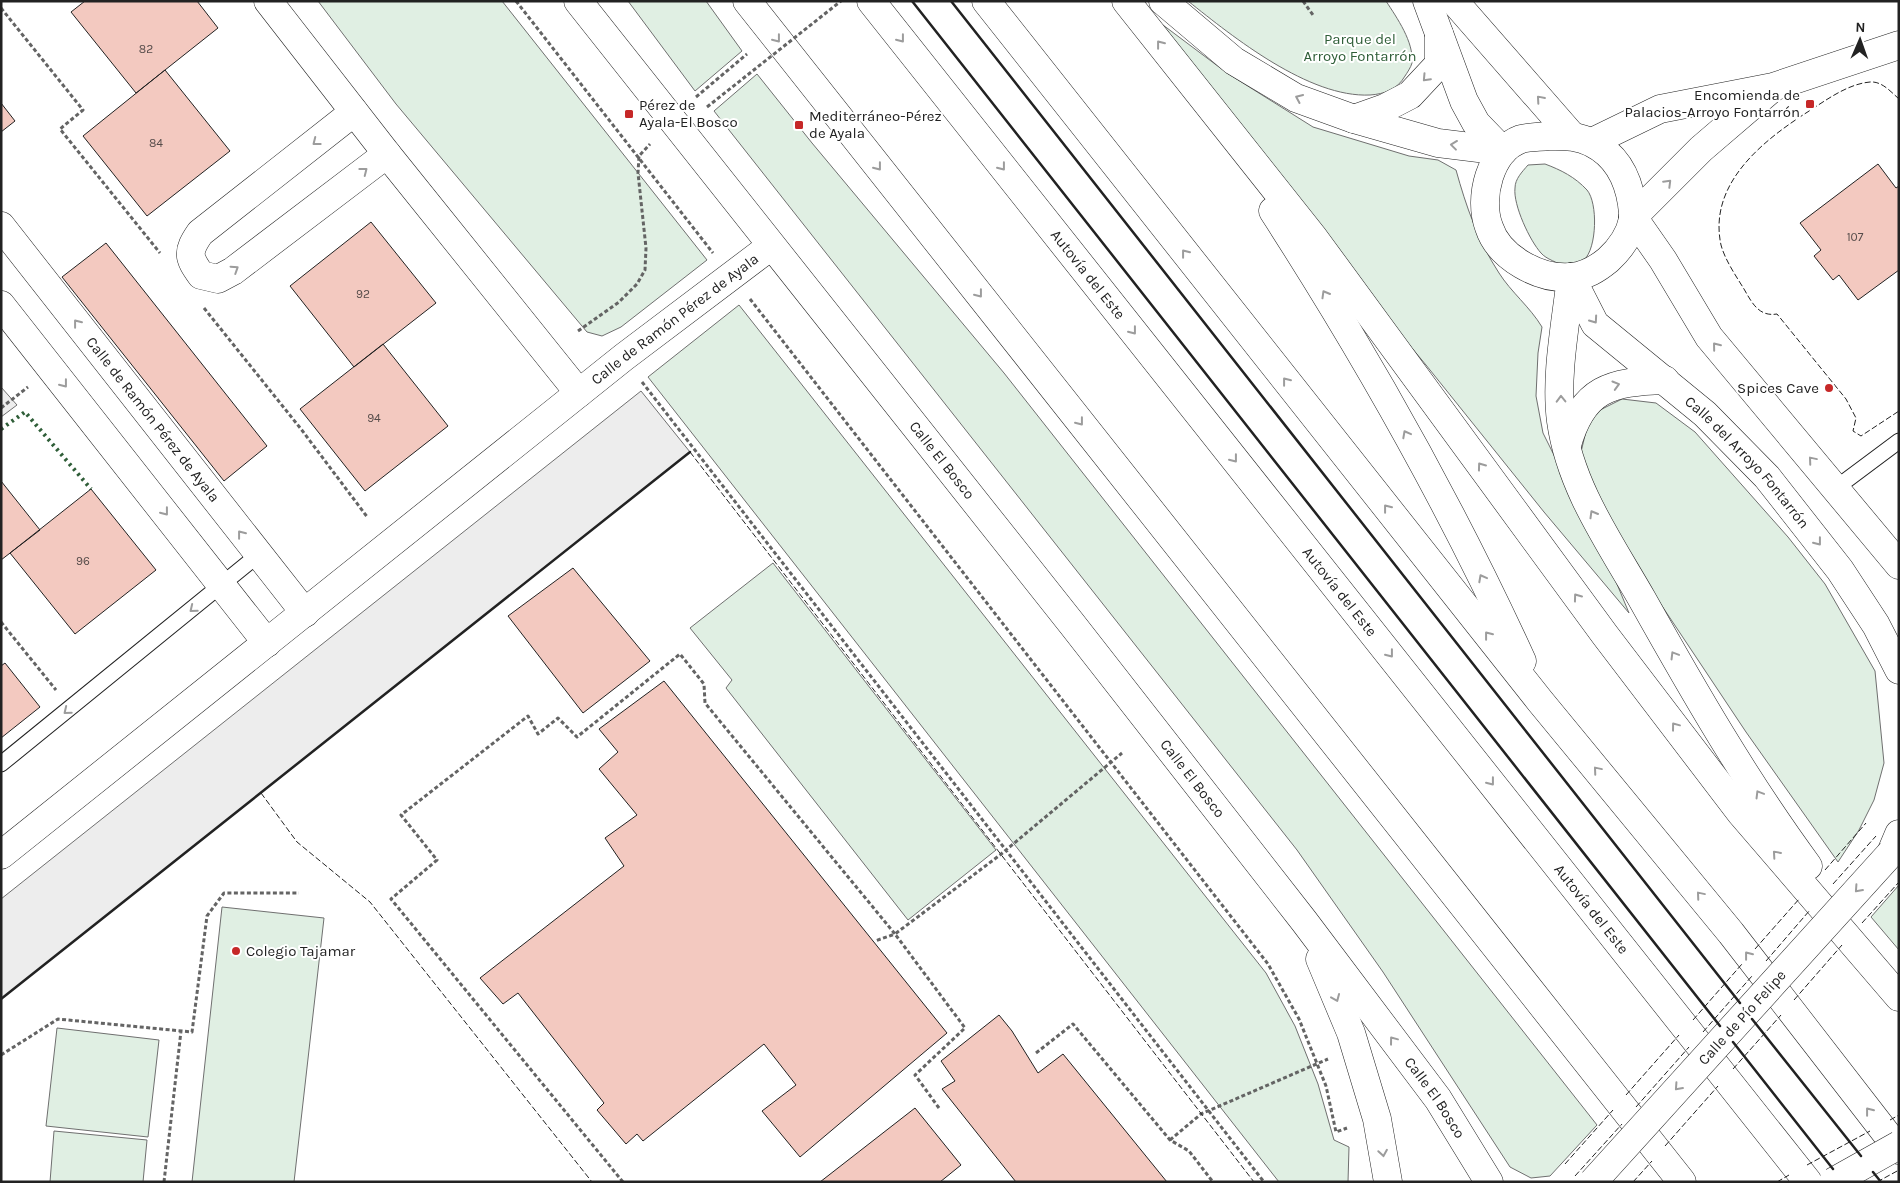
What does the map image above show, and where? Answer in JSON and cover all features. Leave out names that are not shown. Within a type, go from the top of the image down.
[{"type":"main road","name":"Calle de Ramón Pérez de Ayala","points":[[268,1],[387,154],[579,393]]},
{"type":"main road","name":"Calle El Bosco","points":[[578,1],[1066,616],[1304,921],[1438,1099],[1489,1182]]},
{"type":"main road","points":[[747,1],[1682,1182]]},
{"type":"main road","name":"Autovía del Este","points":[[871,1],[1808,1182]]},
{"type":"main road","points":[[986,1],[1540,701],[1731,933],[1899,1150]]},
{"type":"main road","points":[[1126,1],[1314,238],[1605,635],[1740,812],[1899,997]]},
{"type":"main road","points":[[1162,1],[1234,61],[1296,98],[1354,119],[1438,143],[1503,151]]},
{"type":"main road","points":[[1427,1],[1464,101],[1476,123],[1503,151]]},
{"type":"main road","points":[[1454,1],[1582,139],[1609,154],[1622,170],[1630,189],[1634,218],[1663,260],[1709,337],[1899,565]]},
{"type":"main road","points":[[1354,119],[1385,108],[1410,95],[1439,64],[1439,34]]},
{"type":"main road","points":[[1773,87],[1701,150],[1634,218],[1625,242],[1594,272],[1571,278],[1547,276],[1521,266],[1503,249],[1489,228],[1485,202],[1491,172],[1503,151],[1521,139],[1582,139],[1660,109],[1773,87],[1899,45]]},
{"type":"main road","points":[[1190,82],[1309,267],[1394,411],[1495,602],[1540,701]]},
{"type":"main road","points":[[354,112],[200,233],[191,247],[191,262],[201,275],[218,279],[233,271],[387,154]]},
{"type":"main road","name":"Calle de Ramón Pérez de Ayala","points":[[1,226],[305,613]]},
{"type":"main road","name":"Calle de Ramón Pérez de Ayala","points":[[1,855],[579,393],[771,246]]},
{"type":"main road","points":[[1571,278],[1560,392],[1561,420],[1567,447],[1584,498],[1674,656],[1776,822],[1899,990]]},
{"type":"main road","name":"Calle del Arroyo Fontarrón","points":[[1571,278],[1595,324],[1705,414],[1767,477],[1840,570],[1876,625],[1899,670]]},
{"type":"main road","points":[[1,305],[267,643]]},
{"type":"main road","points":[[1567,447],[1574,422],[1584,406],[1607,388],[1631,381],[1665,380]]},
{"type":"main road","name":"Calle de Pío Felipe","points":[[1593,1182],[1896,844]]},
{"type":"main road","name":"Calle El Bosco","points":[[1304,921],[1351,1033],[1378,1119],[1388,1182]]},
{"type":"main road","points":[[1833,1182],[1899,1145]]},
{"type":"lane","points":[[1836,488],[1899,440]]},
{"type":"lane","points":[[1,764],[258,555]]},
{"type":"path","points":[[516,1],[719,260]]},
{"type":"path","points":[[706,107],[841,1]]},
{"type":"path","points":[[1303,1],[1313,15]]},
{"type":"path","points":[[1,8],[83,110],[60,129],[176,272],[191,262]]},
{"type":"path","points":[[696,97],[747,54]]},
{"type":"path","points":[[578,331],[619,302],[637,284],[645,270],[646,248],[638,173],[639,156],[650,144]]},
{"type":"path","points":[[748,298],[1268,964],[1299,1019],[1326,1086],[1336,1132],[1348,1128]]},
{"type":"path","points":[[199,302],[301,429],[368,518]]},
{"type":"path","points":[[624,358],[1264,1182]]},
{"type":"path","points":[[1,622],[70,709]]},
{"type":"path","points":[[623,1182],[390,899],[437,860],[401,815],[528,716],[538,734],[558,718],[577,737],[680,654],[704,684],[705,703],[895,934],[965,1028],[915,1075],[939,1108]]},
{"type":"path","points":[[875,941],[895,934],[1005,850],[1122,753]]},
{"type":"path","points":[[1,1055],[58,1019],[192,1032],[207,916],[224,893],[298,893]]},
{"type":"path","points":[[1036,1053],[1073,1024],[1170,1140],[1189,1151],[1212,1182]]},
{"type":"path","points":[[164,1182],[181,1031]]},
{"type":"path","points":[[1170,1140],[1209,1110],[1329,1059]]},
{"type":"green space","points":[[318,1],[502,1],[707,260],[621,327],[602,336],[587,332],[396,104]]},
{"type":"green space","points":[[628,1],[706,1],[742,51],[695,91]]},
{"type":"green space","name":"Parque del Arroyo Fontarrón","points":[[1188,1],[1386,1],[1408,39],[1412,63],[1398,85],[1380,94],[1347,93],[1322,87],[1273,63]]},
{"type":"green space","points":[[1163,25],[1227,73],[1313,127],[1409,156],[1438,160],[1456,170],[1473,223],[1492,261],[1504,280],[1542,327],[1538,353],[1536,396],[1543,433],[1612,572],[1629,613],[1544,512],[1347,270]]},
{"type":"green space","points":[[757,74],[812,143],[1004,373],[1597,1125],[1550,1176],[1531,1178],[1510,1167],[1383,972],[1297,850],[714,111]]},
{"type":"green space","points":[[1545,164],[1573,178],[1591,196],[1595,225],[1594,236],[1588,254],[1580,262],[1565,266],[1543,255],[1532,240],[1519,213],[1515,185],[1521,173],[1528,165]]},
{"type":"green space","points":[[739,305],[1266,973],[1295,1026],[1318,1084],[1334,1140],[1349,1147],[1348,1182],[1279,1182],[648,377]]},
{"type":"green space","points":[[1622,399],[1656,403],[1695,432],[1788,537],[1825,584],[1875,671],[1884,763],[1874,800],[1859,830],[1838,862],[1746,732],[1600,513],[1581,452],[1587,427],[1598,411]]},
{"type":"green space","points":[[773,563],[996,850],[908,920],[726,688],[732,680],[690,628]]},
{"type":"green space","points":[[1899,885],[1899,950],[1871,917]]},
{"type":"green space","points":[[222,907],[324,918],[294,1182],[192,1182]]},
{"type":"green space","points":[[57,1028],[159,1040],[148,1137],[46,1126]]},
{"type":"green space","points":[[54,1131],[147,1140],[143,1182],[50,1182]]},
{"type":"shaded area","points":[[1,387],[17,405],[1,417]]},
{"type":"shaded area","points":[[641,391],[690,452],[1,999],[1,899]]},
{"type":"building","points":[[85,1],[197,1],[218,28],[136,93],[71,12]]},
{"type":"building","points":[[165,70],[230,151],[147,216],[83,136]]},
{"type":"building","points":[[1,103],[15,121],[1,132]]},
{"type":"building","points":[[1878,164],[1896,188],[1899,186],[1899,270],[1858,300],[1839,275],[1833,280],[1814,256],[1821,250],[1800,223]]},
{"type":"building","points":[[371,222],[436,303],[354,367],[290,286]]},
{"type":"building","points":[[106,243],[267,446],[224,481],[62,277]]},
{"type":"building","points":[[383,344],[448,426],[365,491],[300,409]]},
{"type":"building","points":[[1,481],[40,530],[1,560]]},
{"type":"building","points":[[91,489],[156,570],[75,634],[10,553]]},
{"type":"building","points":[[573,568],[650,661],[583,713],[508,616]]},
{"type":"building","points":[[5,663],[40,707],[1,738],[1,666]]},
{"type":"building","points":[[664,681],[947,1033],[800,1157],[762,1111],[796,1085],[764,1044],[643,1141],[637,1134],[626,1144],[597,1110],[604,1103],[518,993],[503,1004],[480,978],[624,866],[605,838],[637,815],[599,769],[618,752],[599,729]]},
{"type":"building","points":[[999,1015],[1012,1031],[1038,1073],[1063,1054],[1167,1182],[1016,1182],[942,1089],[955,1081],[941,1061]]},
{"type":"building","points":[[915,1108],[961,1165],[940,1182],[820,1182]]},
{"type":"hedge","points":[[1,429],[25,412],[91,489]]},
{"type":"fence","points":[[1899,99],[1878,83],[1861,83],[1836,94],[1789,125],[1772,137],[1742,167],[1730,185],[1722,203],[1719,223],[1723,251],[1750,299],[1761,311],[1777,314],[1846,399],[1856,418],[1853,431],[1861,436],[1899,411]]},
{"type":"fence","points":[[690,452],[1254,1182]]},
{"type":"fence","points":[[261,793],[297,842],[370,902],[592,1182]]},
{"type":"fence","points":[[1825,870],[1866,823]]},
{"type":"fence","points":[[1833,884],[1876,836]]},
{"type":"fence","points":[[1862,923],[1899,882]]},
{"type":"fence","points":[[1755,949],[1800,898]]},
{"type":"fence","points":[[1766,961],[1810,910]]},
{"type":"fence","points":[[1794,1000],[1842,945]]},
{"type":"fence","points":[[1693,1020],[1742,964]]},
{"type":"fence","points":[[1703,1032],[1752,976]]},
{"type":"fence","points":[[1733,1069],[1781,1015]]},
{"type":"fence","points":[[1626,1095],[1679,1035]]},
{"type":"fence","points":[[1636,1107],[1689,1047]]},
{"type":"fence","points":[[1665,1146],[1718,1086]]},
{"type":"fence","points":[[1565,1164],[1613,1110]]},
{"type":"fence","points":[[1890,1120],[1899,1115]]},
{"type":"fence","points":[[1575,1176],[1622,1124]]},
{"type":"fence","points":[[1807,1165],[1870,1131]]},
{"type":"fence","points":[[1633,1182],[1652,1161]]},
{"type":"fence","points":[[1877,1182],[1899,1170]]},
{"type":"fence","points":[[1777,1182],[1789,1175]]},
{"type":"wall","points":[[912,1],[1720,1026]]},
{"type":"wall","points":[[951,1],[1740,1003]]},
{"type":"wall","points":[[1,999],[690,452]]},
{"type":"wall","points":[[1752,1019],[1861,1156]]},
{"type":"wall","points":[[1733,1042],[1833,1169]]},
{"type":"wall","points":[[1873,1172],[1881,1182]]},
{"type":"place","name":"Encomienda de Palacios-Arroyo Fontarrón","points":[[1810,104]]},
{"type":"place","name":"Pérez de Ayala-El Bosco","points":[[629,114]]},
{"type":"place","name":"Mediterráneo-Pérez de Ayala","points":[[799,125]]},
{"type":"place","name":"Spices Cave","points":[[1829,388]]},
{"type":"place","name":"Colegio Tajamar","points":[[236,951]]}]
